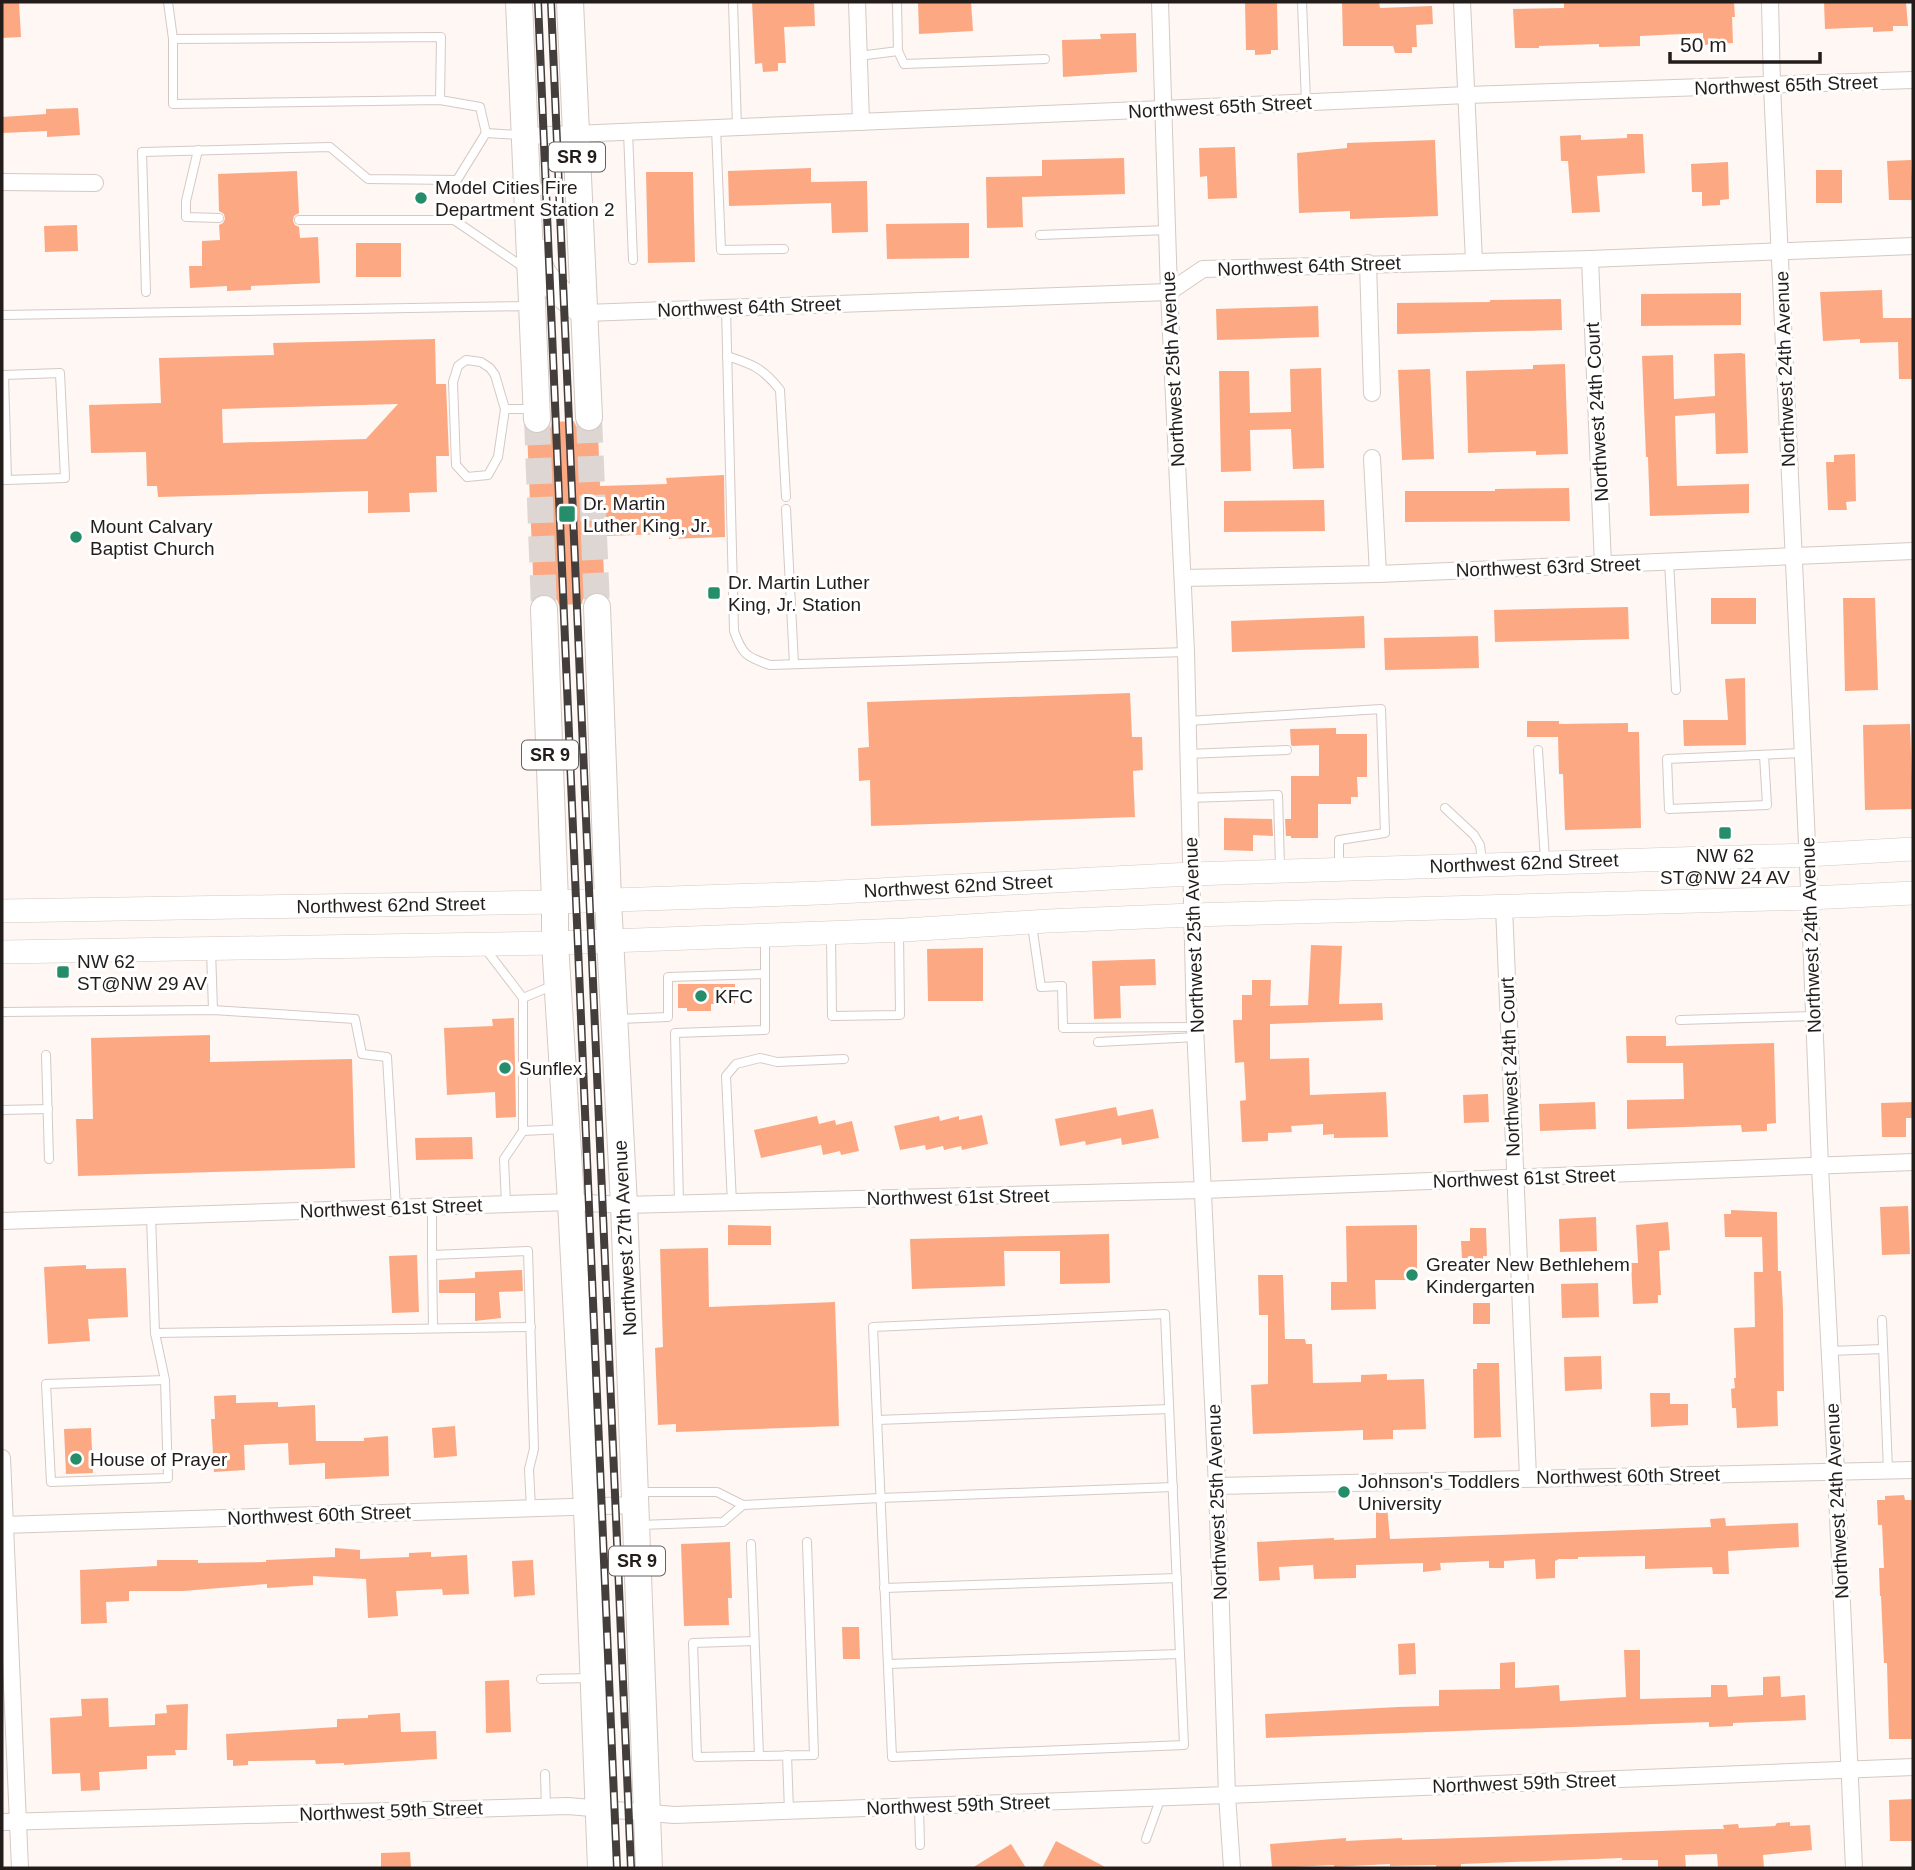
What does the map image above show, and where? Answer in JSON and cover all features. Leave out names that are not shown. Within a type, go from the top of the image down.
[{"type":"main road","name":"SR 9","points":[[519,2],[537,414]]},
{"type":"main road","name":"SR 9","points":[[569,2],[589,417]]},
{"type":"main road","points":[[530,238],[543,274],[560,293],[585,313]]},
{"type":"main road","name":"Northwest 27th Avenue","points":[[597,607],[608,900],[624,1205],[649,1868]]},
{"type":"main road","name":"SR 9","points":[[544,609],[555,943],[587,1508],[601,1868]]},
{"type":"main road","name":"Northwest 62nd Street","points":[[2,911],[555,902],[845,892],[1191,874],[1808,855],[1913,849]]},
{"type":"main road","name":"Northwest 62nd Street","points":[[2,952],[555,943],[899,930],[1192,915],[1913,893]]},
{"type":"street","points":[[857,2],[861,122]]},
{"type":"street","name":"Northwest 25th Avenue","points":[[1160,2],[1169,292],[1186,652],[1196,1032],[1232,1868]]},
{"type":"street","points":[[1462,2],[1474,261]]},
{"type":"street","name":"Northwest 24th Avenue","points":[[1770,2],[1810,898],[1819,1167],[1854,1868]]},
{"type":"street","name":"Northwest 65th Street","points":[[526,136],[1467,95],[1913,80]]},
{"type":"street","points":[[2,182],[94,183]]},
{"type":"street","name":"Northwest 64th Street","points":[[585,313],[1169,292],[1203,269],[1590,259],[1913,246]]},
{"type":"street","name":"Northwest 24th Court","points":[[1590,259],[1603,565]]},
{"type":"street","points":[[1368,263],[1372,393]]},
{"type":"street","points":[[1373,458],[1378,573]]},
{"type":"street","name":"Northwest 63rd Street","points":[[1183,578],[1603,565],[1913,551]]},
{"type":"street","name":"Northwest 24th Court","points":[[1504,907],[1528,1477]]},
{"type":"street","name":"Northwest 61st Street","points":[[2,1221],[571,1202],[624,1205],[733,1203],[1203,1190],[1913,1163]]},
{"type":"street","points":[[2,1458],[10,1822],[20,1868]]},
{"type":"street","name":"Northwest 60th Street","points":[[1217,1486],[1913,1470]]},
{"type":"street","name":"Northwest 60th Street","points":[[3,1525],[636,1508]]},
{"type":"street","name":"Northwest 59th Street","points":[[10,1822],[568,1806],[674,1815],[1913,1767]]},
{"type":"lane","points":[[146,292],[142,152],[330,147],[368,178],[457,180],[486,133],[480,107],[440,100],[173,104],[173,39],[167,2]]},
{"type":"lane","points":[[733,2],[737,127]]},
{"type":"lane","points":[[897,2],[898,51],[904,64],[1045,59]]},
{"type":"lane","points":[[1302,2],[1306,103]]},
{"type":"lane","points":[[173,39],[440,37],[440,100]]},
{"type":"lane","points":[[859,56],[898,51]]},
{"type":"lane","points":[[716,128],[721,250],[784,249]]},
{"type":"lane","points":[[628,131],[633,260]]},
{"type":"lane","points":[[486,133],[526,136]]},
{"type":"lane","points":[[198,150],[186,201],[186,217],[219,218]]},
{"type":"lane","points":[[299,220],[454,220],[531,273]]},
{"type":"lane","points":[[1040,235],[1167,230]]},
{"type":"lane","points":[[2,315],[533,305]]},
{"type":"lane","points":[[726,309],[734,631],[740,648],[753,660],[770,665],[1186,652]]},
{"type":"lane","points":[[727,356],[754,365],[780,390],[786,497]]},
{"type":"lane","points":[[466,360],[481,362],[490,368],[495,375],[505,410],[498,457],[488,475],[467,477],[456,465],[453,382],[458,366],[466,360]]},
{"type":"lane","points":[[60,373],[65,478],[5,480],[4,375],[60,373]]},
{"type":"lane","points":[[505,410],[537,414]]},
{"type":"lane","points":[[786,509],[794,664]]},
{"type":"lane","points":[[1669,561],[1675,690]]},
{"type":"lane","points":[[1188,721],[1381,709],[1384,833],[1339,840],[1339,869]]},
{"type":"lane","points":[[1188,754],[1287,750]]},
{"type":"lane","points":[[1538,750],[1545,863]]},
{"type":"lane","points":[[1764,755],[1767,805],[1669,809],[1667,759],[1803,753]]},
{"type":"lane","points":[[1189,798],[1278,795],[1280,871]]},
{"type":"lane","points":[[1445,808],[1474,835],[1480,845],[1482,864]]},
{"type":"lane","points":[[1031,922],[1041,987],[1062,986],[1063,1028],[1196,1032]]},
{"type":"lane","points":[[831,932],[832,1016],[900,1015],[899,930]]},
{"type":"lane","points":[[675,1033],[765,1030],[765,935]]},
{"type":"lane","points":[[482,944],[523,998],[523,1131],[504,1160],[506,1204]]},
{"type":"lane","points":[[211,949],[213,1010]]},
{"type":"lane","points":[[679,1204],[675,1033],[668,1017],[668,977],[765,974]]},
{"type":"lane","points":[[523,998],[558,984]]},
{"type":"lane","points":[[2,1012],[213,1010],[355,1019],[362,1054],[387,1057],[396,1208]]},
{"type":"lane","points":[[1680,1020],[1814,1016]]},
{"type":"lane","points":[[614,1019],[668,1017]]},
{"type":"lane","points":[[1098,1042],[1196,1032]]},
{"type":"lane","points":[[46,1055],[50,1160]]},
{"type":"lane","points":[[733,1203],[726,1076],[736,1065],[760,1058],[777,1062],[844,1059]]},
{"type":"lane","points":[[2,1110],[48,1109]]},
{"type":"lane","points":[[523,1131],[567,1129]]},
{"type":"lane","points":[[432,1207],[433,1328]]},
{"type":"lane","points":[[151,1216],[155,1333],[165,1380],[168,1478],[51,1482],[46,1384],[165,1380]]},
{"type":"lane","points":[[432,1255],[528,1251],[534,1449],[529,1469],[531,1509]]},
{"type":"lane","points":[[1165,1314],[1184,1745],[892,1757],[877,1420],[873,1327],[1165,1314]]},
{"type":"lane","points":[[1882,1320],[1888,1470]]},
{"type":"lane","points":[[155,1333],[531,1326]]},
{"type":"lane","points":[[1829,1351],[1883,1349]]},
{"type":"lane","points":[[877,1420],[1169,1409]]},
{"type":"lane","points":[[636,1508],[716,1492],[743,1505],[1173,1487]]},
{"type":"lane","points":[[636,1508],[723,1522],[743,1505]]},
{"type":"lane","points":[[754,1641],[693,1643],[697,1757],[814,1755],[807,1542]]},
{"type":"lane","points":[[751,1544],[759,1756]]},
{"type":"lane","points":[[884,1588],[1177,1578]]},
{"type":"lane","points":[[888,1664],[1180,1654]]},
{"type":"lane","points":[[541,1679],[593,1678]]},
{"type":"lane","points":[[787,1755],[789,1811]]},
{"type":"lane","points":[[545,1774],[546,1807]]},
{"type":"lane","points":[[1146,1839],[1161,1797]]},
{"type":"lane","points":[[919,1806],[920,1845]]},
{"type":"building","points":[[2,2],[19,2],[21,37],[2,38]]},
{"type":"building","points":[[752,2],[814,2],[815,26],[784,27],[786,63],[778,63],[778,71],[763,72],[762,63],[755,64]]},
{"type":"building","points":[[918,2],[971,2],[973,31],[919,34]]},
{"type":"building","points":[[1245,2],[1277,2],[1278,50],[1271,50],[1271,54],[1255,55],[1255,50],[1246,50]]},
{"type":"building","points":[[1342,2],[1379,2],[1380,8],[1432,6],[1433,24],[1416,25],[1417,47],[1412,47],[1412,53],[1395,53],[1393,46],[1343,46]]},
{"type":"building","points":[[1564,2],[1734,2],[1733,43],[1703,45],[1703,33],[1640,36],[1640,46],[1599,47],[1599,44],[1515,48],[1513,9],[1564,8]]},
{"type":"building","points":[[1824,2],[1906,2],[1908,26],[1893,26],[1893,31],[1873,32],[1873,27],[1825,29]]},
{"type":"building","points":[[1136,33],[1137,72],[1063,77],[1062,40],[1101,39],[1100,34]]},
{"type":"building","points":[[78,108],[80,135],[47,137],[47,131],[2,133],[2,117],[46,114],[46,109]]},
{"type":"building","points":[[1627,134],[1643,134],[1645,173],[1597,176],[1600,212],[1572,213],[1568,161],[1561,161],[1560,136],[1581,135],[1581,140],[1627,138]]},
{"type":"building","points":[[1435,140],[1438,216],[1350,219],[1350,211],[1299,213],[1297,153],[1347,148],[1347,143]]},
{"type":"building","points":[[1235,147],[1237,198],[1208,199],[1207,176],[1200,177],[1199,148]]},
{"type":"building","points":[[1124,158],[1125,194],[1022,197],[1023,227],[987,228],[986,177],[1042,176],[1042,160]]},
{"type":"building","points":[[1911,160],[1913,200],[1889,200],[1887,161]]},
{"type":"building","points":[[1728,162],[1729,199],[1720,200],[1720,205],[1702,206],[1702,192],[1692,192],[1691,164]]},
{"type":"building","points":[[811,168],[811,182],[867,181],[868,232],[832,233],[831,203],[729,206],[728,171]]},
{"type":"building","points":[[1816,170],[1842,170],[1842,203],[1816,203]]},
{"type":"building","points":[[297,171],[299,213],[294,216],[293,221],[299,227],[300,238],[318,237],[320,283],[251,286],[251,290],[227,291],[227,286],[190,288],[189,266],[202,266],[202,241],[220,240],[219,225],[225,219],[224,214],[219,211],[218,174]]},
{"type":"building","points":[[646,172],[693,172],[695,262],[648,263]]},
{"type":"building","points":[[969,223],[969,258],[887,259],[886,224]]},
{"type":"building","points":[[77,225],[78,251],[45,252],[44,226]]},
{"type":"building","points":[[356,243],[401,243],[401,277],[356,277]]},
{"type":"building","points":[[1882,290],[1883,318],[1913,318],[1913,379],[1899,379],[1898,342],[1860,343],[1860,339],[1823,341],[1820,292]]},
{"type":"building","points":[[1741,293],[1741,325],[1641,326],[1641,294]]},
{"type":"building","points":[[1561,299],[1562,330],[1397,334],[1397,303]]},
{"type":"building","points":[[1318,306],[1319,337],[1217,340],[1216,309]]},
{"type":"building","points":[[435,339],[436,384],[446,384],[449,456],[436,456],[437,492],[409,493],[410,512],[368,513],[368,491],[158,497],[157,486],[147,486],[146,452],[91,453],[89,405],[161,403],[159,358],[274,355],[273,343]],"holes":[[[398,404],[366,439],[223,443],[222,409]]]},
{"type":"building","points":[[1714,354],[1745,354],[1748,453],[1716,454],[1715,413],[1675,416],[1677,486],[1749,484],[1749,513],[1650,516],[1642,356],[1673,355],[1674,399],[1715,396]]},
{"type":"building","points":[[1565,364],[1568,454],[1536,455],[1536,451],[1468,453],[1466,371],[1533,369],[1533,365]]},
{"type":"building","points":[[1321,368],[1324,468],[1293,469],[1291,429],[1250,430],[1251,471],[1221,472],[1219,371],[1249,371],[1250,413],[1291,412],[1290,369]]},
{"type":"building","points":[[1430,369],[1434,459],[1402,460],[1398,370]]},
{"type":"building","points":[[574,421],[582,431],[590,433],[598,430],[600,486],[667,484],[666,478],[724,475],[725,537],[669,539],[669,534],[602,536],[605,593],[589,593],[582,604],[559,605],[552,595],[544,593],[534,597],[527,431],[538,435],[546,432],[552,422]]},
{"type":"building","points":[[1855,454],[1856,501],[1846,502],[1847,510],[1828,510],[1826,462],[1834,462],[1834,455]]},
{"type":"building","points":[[1569,488],[1570,521],[1405,522],[1405,491]]},
{"type":"building","points":[[1324,500],[1325,531],[1224,532],[1224,501]]},
{"type":"building","points":[[1711,598],[1756,598],[1756,624],[1711,624]]},
{"type":"building","points":[[1843,598],[1875,598],[1878,690],[1845,691]]},
{"type":"building","points":[[1628,607],[1629,639],[1495,642],[1494,610]]},
{"type":"building","points":[[1364,616],[1365,648],[1232,652],[1231,621]]},
{"type":"building","points":[[1478,636],[1479,668],[1385,670],[1384,638]]},
{"type":"building","points":[[1745,678],[1746,745],[1684,746],[1683,720],[1728,720],[1725,679]]},
{"type":"building","points":[[1130,693],[1132,737],[1142,737],[1143,770],[1133,771],[1135,817],[871,826],[870,780],[859,781],[858,748],[869,747],[867,702]]},
{"type":"building","points":[[1527,721],[1559,721],[1559,724],[1628,723],[1628,732],[1639,732],[1641,828],[1565,830],[1563,774],[1559,774],[1558,737],[1527,737]]},
{"type":"building","points":[[1910,724],[1913,809],[1865,810],[1863,725]]},
{"type":"building","points":[[1336,728],[1336,734],[1367,734],[1367,777],[1357,777],[1358,797],[1351,797],[1351,804],[1318,804],[1318,838],[1286,836],[1285,819],[1291,819],[1291,776],[1319,776],[1319,745],[1292,746],[1290,729]]},
{"type":"building","points":[[1224,818],[1272,819],[1273,836],[1253,835],[1253,851],[1224,850]]},
{"type":"building","points":[[1311,945],[1342,946],[1339,1004],[1382,1003],[1383,1020],[1270,1024],[1270,1059],[1309,1058],[1310,1095],[1386,1092],[1388,1137],[1334,1138],[1334,1134],[1323,1135],[1323,1124],[1291,1126],[1292,1132],[1268,1133],[1268,1141],[1242,1142],[1240,1101],[1246,1100],[1244,1062],[1235,1063],[1233,1020],[1242,1020],[1242,995],[1252,995],[1252,980],[1271,980],[1270,1006],[1308,1005]]},
{"type":"building","points":[[983,948],[983,1001],[928,1001],[927,949]]},
{"type":"building","points":[[1155,959],[1156,985],[1120,986],[1121,1018],[1094,1019],[1092,961]]},
{"type":"building","points":[[678,984],[735,984],[735,1004],[711,1004],[711,1011],[687,1011],[687,1008],[678,1008]]},
{"type":"building","points":[[514,1018],[516,1117],[496,1118],[495,1092],[447,1095],[444,1028],[493,1026],[492,1019]]},
{"type":"building","points":[[210,1035],[210,1062],[352,1059],[355,1168],[78,1176],[76,1119],[93,1119],[91,1038]]},
{"type":"building","points":[[1626,1036],[1666,1036],[1666,1046],[1774,1043],[1776,1123],[1767,1124],[1767,1131],[1742,1132],[1741,1125],[1627,1129],[1627,1100],[1684,1099],[1683,1063],[1627,1063]]},
{"type":"building","points":[[1488,1094],[1489,1122],[1464,1123],[1463,1095]]},
{"type":"building","points":[[1595,1102],[1596,1129],[1540,1131],[1539,1104]]},
{"type":"building","points":[[1913,1102],[1913,1118],[1906,1118],[1906,1137],[1882,1137],[1881,1103]]},
{"type":"building","points":[[1116,1107],[1118,1116],[1153,1109],[1159,1138],[1122,1145],[1121,1138],[1086,1145],[1085,1141],[1060,1146],[1055,1119]]},
{"type":"building","points":[[982,1115],[988,1144],[962,1150],[961,1146],[944,1150],[943,1146],[926,1150],[925,1145],[900,1150],[894,1126],[939,1116],[940,1121],[959,1116],[959,1120]]},
{"type":"building","points":[[817,1116],[819,1124],[835,1120],[836,1125],[852,1121],[859,1151],[823,1155],[821,1145],[761,1158],[754,1130]]},
{"type":"building","points":[[472,1137],[473,1159],[416,1160],[415,1138]]},
{"type":"building","points":[[1908,1206],[1910,1254],[1882,1255],[1880,1207]]},
{"type":"building","points":[[1731,1210],[1777,1212],[1778,1271],[1781,1271],[1783,1309],[1784,1391],[1777,1391],[1778,1426],[1737,1428],[1736,1408],[1732,1408],[1731,1389],[1735,1388],[1736,1378],[1734,1328],[1755,1327],[1754,1272],[1763,1272],[1762,1237],[1725,1237],[1724,1214],[1731,1214]]},
{"type":"building","points":[[1596,1217],[1597,1251],[1560,1252],[1559,1219]]},
{"type":"building","points":[[1668,1222],[1670,1250],[1659,1251],[1661,1295],[1658,1295],[1658,1303],[1633,1304],[1631,1263],[1638,1263],[1636,1225]]},
{"type":"building","points":[[728,1225],[771,1226],[771,1245],[728,1245]]},
{"type":"building","points":[[1417,1225],[1417,1280],[1375,1280],[1376,1309],[1331,1310],[1331,1282],[1347,1282],[1346,1226]]},
{"type":"building","points":[[1470,1228],[1486,1228],[1487,1256],[1483,1256],[1483,1263],[1467,1263],[1467,1258],[1462,1258],[1461,1241],[1470,1241]]},
{"type":"building","points":[[1109,1234],[1110,1283],[1060,1284],[1060,1251],[1004,1251],[1005,1286],[912,1289],[910,1239]]},
{"type":"building","points":[[708,1248],[709,1307],[835,1302],[839,1426],[676,1432],[676,1424],[658,1425],[655,1348],[663,1347],[660,1249]]},
{"type":"building","points":[[417,1255],[419,1312],[392,1313],[389,1256]]},
{"type":"building","points":[[86,1265],[86,1269],[126,1268],[128,1317],[88,1319],[90,1341],[48,1344],[44,1267]]},
{"type":"building","points":[[522,1270],[523,1291],[499,1292],[501,1318],[475,1321],[475,1293],[439,1293],[439,1280],[475,1278],[475,1272]]},
{"type":"building","points":[[1258,1275],[1283,1275],[1285,1339],[1305,1339],[1306,1344],[1312,1344],[1313,1383],[1361,1382],[1361,1375],[1387,1374],[1387,1380],[1424,1379],[1426,1429],[1393,1430],[1393,1439],[1363,1440],[1363,1430],[1253,1434],[1251,1385],[1268,1384],[1268,1315],[1259,1315]]},
{"type":"building","points":[[1598,1283],[1599,1317],[1562,1318],[1561,1284]]},
{"type":"building","points":[[1473,1303],[1490,1303],[1490,1324],[1473,1324]]},
{"type":"building","points":[[1601,1356],[1602,1389],[1565,1391],[1564,1357]]},
{"type":"building","points":[[1477,1363],[1499,1363],[1501,1437],[1474,1438],[1473,1369],[1477,1369]]},
{"type":"building","points":[[1650,1393],[1670,1393],[1670,1404],[1688,1404],[1688,1425],[1651,1427]]},
{"type":"building","points":[[236,1395],[236,1403],[278,1402],[278,1407],[315,1405],[316,1441],[364,1441],[364,1438],[388,1436],[389,1476],[325,1479],[325,1463],[289,1465],[288,1443],[244,1445],[245,1470],[214,1472],[211,1419],[215,1419],[214,1396]]},
{"type":"building","points":[[455,1426],[457,1456],[434,1458],[432,1428]]},
{"type":"building","points":[[91,1428],[93,1473],[66,1474],[64,1429]]},
{"type":"building","points":[[1904,1495],[1905,1500],[1913,1500],[1913,1739],[1889,1739],[1887,1663],[1884,1663],[1879,1568],[1884,1568],[1882,1525],[1878,1525],[1877,1500],[1885,1500],[1885,1496]]},
{"type":"building","points":[[1376,1507],[1387,1507],[1390,1539],[1711,1527],[1710,1519],[1725,1518],[1726,1526],[1798,1523],[1799,1547],[1728,1551],[1729,1574],[1713,1574],[1712,1567],[1645,1569],[1645,1556],[1559,1559],[1555,1561],[1555,1578],[1536,1579],[1535,1559],[1504,1561],[1504,1568],[1489,1568],[1489,1561],[1440,1563],[1441,1570],[1423,1572],[1423,1563],[1356,1565],[1356,1578],[1314,1579],[1313,1565],[1279,1567],[1280,1580],[1259,1581],[1257,1542],[1376,1538]]},
{"type":"building","points":[[730,1542],[732,1598],[728,1598],[729,1625],[684,1626],[681,1544]]},
{"type":"building","points":[[335,1548],[360,1550],[360,1559],[409,1557],[409,1553],[431,1552],[431,1557],[467,1555],[469,1594],[443,1595],[442,1589],[396,1591],[398,1616],[368,1618],[366,1579],[313,1576],[313,1585],[267,1588],[267,1584],[183,1591],[129,1591],[129,1601],[106,1602],[107,1623],[81,1624],[80,1570],[157,1566],[157,1560],[198,1560],[198,1563],[266,1562],[335,1557]]},
{"type":"building","points":[[533,1560],[535,1595],[514,1597],[512,1561]]},
{"type":"building","points":[[842,1627],[859,1627],[860,1659],[843,1659]]},
{"type":"building","points":[[1415,1643],[1416,1674],[1399,1675],[1398,1644]]},
{"type":"building","points":[[1624,1650],[1640,1650],[1640,1699],[1711,1697],[1711,1685],[1727,1685],[1728,1697],[1763,1695],[1763,1677],[1780,1676],[1781,1697],[1805,1695],[1806,1720],[1733,1723],[1733,1726],[1709,1727],[1709,1722],[1266,1738],[1265,1714],[1439,1706],[1439,1690],[1500,1689],[1500,1663],[1515,1662],[1515,1688],[1559,1685],[1560,1701],[1626,1697]]},
{"type":"building","points":[[509,1680],[511,1732],[486,1733],[485,1681]]},
{"type":"building","points":[[108,1698],[109,1727],[155,1725],[155,1714],[167,1713],[166,1705],[188,1704],[187,1750],[175,1750],[176,1755],[147,1756],[147,1769],[99,1772],[100,1790],[81,1791],[80,1773],[52,1774],[50,1718],[82,1716],[81,1699]]},
{"type":"building","points":[[400,1713],[401,1732],[436,1731],[437,1759],[344,1765],[316,1764],[315,1760],[248,1761],[248,1765],[233,1766],[233,1760],[227,1760],[226,1734],[337,1727],[337,1719]]},
{"type":"building","points":[[1913,1799],[1913,1841],[1890,1841],[1889,1800]]},
{"type":"building","points":[[1790,1822],[1790,1826],[1810,1825],[1812,1850],[1763,1855],[1764,1868],[1718,1868],[1717,1854],[1685,1855],[1686,1868],[1658,1868],[1658,1860],[1622,1858],[1461,1864],[1461,1868],[1390,1864],[1272,1868],[1270,1844],[1346,1838],[1346,1841],[1402,1840],[1724,1829],[1723,1825],[1738,1824],[1739,1828],[1775,1826],[1777,1823]]},
{"type":"building","points":[[1056,1841],[1107,1868],[1042,1868]]},
{"type":"building","points":[[1011,1844],[1026,1868],[972,1868]]},
{"type":"building","points":[[410,1852],[411,1868],[381,1868],[381,1853]]},
{"type":"tunnel","points":[[589,417],[597,607]]},
{"type":"tunnel","points":[[537,419],[544,609]]},
{"type":"railway","points":[[538,2],[617,1868]]},
{"type":"railway","points":[[551,2],[631,1868]]},
{"type":"place","name":"Model Cities Fire Department Station 2","points":[[421,198]]},
{"type":"place","name":"Dr. Martin Luther King, Jr.","points":[[567,514]]},
{"type":"place","name":"Mount Calvary Baptist Church","points":[[76,537]]},
{"type":"place","name":"Dr. Martin Luther King, Jr. Station","points":[[714,593]]},
{"type":"place","name":"NW 62 ST@NW 24 AV","points":[[1725,833]]},
{"type":"place","name":"NW 62 ST@NW 29 AV","points":[[63,972]]},
{"type":"place","name":"KFC","points":[[701,996]]},
{"type":"place","name":"Sunflex","points":[[505,1068]]},
{"type":"place","name":"Greater New Bethlehem Kindergarten","points":[[1412,1275]]},
{"type":"place","name":"House of Prayer","points":[[76,1459]]},
{"type":"place","name":"Johnson's Toddlers University","points":[[1344,1492]]}]
